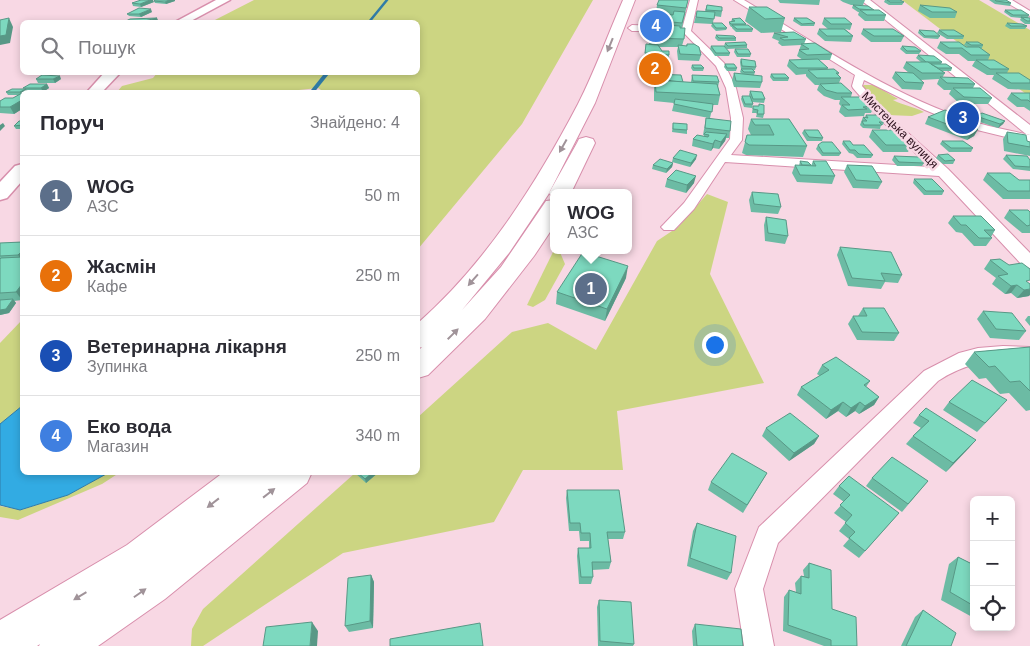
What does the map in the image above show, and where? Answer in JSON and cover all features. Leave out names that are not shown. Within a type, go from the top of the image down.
[{"type":"main road","points":[[185,20],[225,0]]},
{"type":"main road","points":[[420,336],[438,320],[501,248],[537,195],[587,103],[629,0]]},
{"type":"main road","points":[[618,71],[641,0]]},
{"type":"main road","points":[[96,90],[111,75]]},
{"type":"main road","points":[[562,189],[594,128]]},
{"type":"main road","points":[[0,194],[20,172]]},
{"type":"main road","points":[[420,365],[473,315],[512,271],[550,213]]},
{"type":"main road","points":[[0,644],[141,559],[247,475]]},
{"type":"main road","points":[[74,644],[290,475]]},
{"type":"street","points":[[686,31],[694,0]]},
{"type":"street","name":"Мистецька вулиця","points":[[738,0],[860,74],[857,86],[884,117],[943,172],[1030,263]]},
{"type":"street","points":[[865,0],[1030,131]]},
{"type":"street","points":[[1006,0],[1030,14]]},
{"type":"street","points":[[632,28],[686,31],[720,66],[731,88],[737,118],[736,140],[721,158],[689,206],[669,227]]},
{"type":"street","points":[[860,74],[948,117],[1004,134],[1030,139]]},
{"type":"street","points":[[721,158],[943,172]]},
{"type":"street","points":[[758,646],[749,588],[768,536],[816,487],[931,376],[942,368],[968,356],[1030,354]]},
{"type":"green space","points":[[254,0],[593,0],[522,124],[420,247],[420,90],[321,90],[318,88],[299,90],[119,90],[122,86],[153,78],[155,75],[420,75],[420,20],[215,20]]},
{"type":"green space","points":[[902,0],[979,0],[1030,30],[1030,97]]},
{"type":"green space","points":[[864,85],[874,85],[898,99],[893,100],[924,112],[912,116],[887,115],[861,87]]},
{"type":"green space","points":[[707,194],[728,202],[710,274],[764,383],[617,411],[623,470],[523,470],[494,522],[343,553],[203,646],[191,646],[192,629],[203,609],[353,475],[420,475],[420,415],[512,332],[548,323],[596,350],[657,241],[678,227]]},
{"type":"green space","points":[[552,254],[561,254],[565,264],[545,300],[533,307],[527,305]]},
{"type":"green space","points":[[20,322],[20,408],[0,424],[0,343]]},
{"type":"green space","points":[[104,475],[116,475],[102,484],[18,520],[0,517],[0,506],[21,510],[68,495]]},
{"type":"water","points":[[20,408],[20,475],[104,475],[68,495],[20,510],[0,505],[0,424]]},
{"type":"building","points":[[150,0],[140,4],[132,3]]},
{"type":"building","points":[[155,0],[169,0],[165,2]]},
{"type":"building","points":[[659,0],[688,0],[686,8],[657,5]]},
{"type":"building","points":[[887,0],[900,0],[904,2],[890,2]]},
{"type":"building","points":[[1006,0],[1011,3],[996,1]]},
{"type":"building","points":[[707,5],[722,7],[722,11],[706,10]]},
{"type":"building","points":[[853,5],[868,6],[874,10],[859,9]]},
{"type":"building","points":[[920,5],[950,8],[957,12],[932,12]]},
{"type":"building","points":[[749,7],[767,7],[785,18],[765,19]]},
{"type":"building","points":[[139,8],[151,9],[139,14],[127,14]]},
{"type":"building","points":[[860,10],[879,10],[886,15],[867,15]]},
{"type":"building","points":[[1005,10],[1021,10],[1029,15],[1013,15]]},
{"type":"building","points":[[674,11],[685,12],[682,23],[652,20],[655,13],[673,15]]},
{"type":"building","points":[[697,11],[715,12],[714,19],[696,17]]},
{"type":"building","points":[[1021,17],[1030,18],[1030,21],[1027,21]]},
{"type":"building","points":[[9,18],[6,35],[0,36],[0,20]]},
{"type":"building","points":[[157,18],[128,20],[130,19]]},
{"type":"building","points":[[740,18],[746,24],[731,24],[729,22],[735,21],[732,19]]},
{"type":"building","points":[[794,18],[807,18],[815,23],[802,24]]},
{"type":"building","points":[[824,18],[845,18],[852,24],[831,24]]},
{"type":"building","points":[[712,23],[722,23],[727,28],[716,28]]},
{"type":"building","points":[[1007,23],[1022,24],[1027,26],[1011,26]]},
{"type":"building","points":[[653,24],[685,28],[684,39],[650,38]]},
{"type":"building","points":[[732,25],[748,25],[753,29],[737,29]]},
{"type":"building","points":[[819,29],[844,29],[853,36],[827,36]]},
{"type":"building","points":[[863,29],[893,29],[904,36],[874,36]]},
{"type":"building","points":[[919,30],[934,31],[940,36],[925,36]]},
{"type":"building","points":[[939,30],[954,30],[964,36],[948,36]]},
{"type":"building","points":[[794,32],[806,39],[784,40],[780,38],[788,37],[774,33]]},
{"type":"building","points":[[716,35],[734,36],[736,38],[719,38]]},
{"type":"building","points":[[745,42],[747,45],[728,46],[725,43]]},
{"type":"building","points":[[940,42],[959,42],[966,47],[979,47],[990,55],[971,55],[962,48],[949,48]]},
{"type":"building","points":[[966,42],[978,42],[983,45],[971,45]]},
{"type":"building","points":[[815,43],[832,54],[807,55],[799,50],[809,49],[801,44]]},
{"type":"building","points":[[646,44],[658,45],[662,51],[669,51],[669,55],[645,53]]},
{"type":"building","points":[[687,44],[694,44],[699,47],[701,55],[680,54],[678,45],[687,46]]},
{"type":"building","points":[[711,46],[724,46],[730,53],[716,53]]},
{"type":"building","points":[[902,46],[915,47],[921,51],[907,51]]},
{"type":"building","points":[[735,49],[748,49],[751,54],[738,54]]},
{"type":"building","points":[[918,55],[934,56],[942,62],[926,62]]},
{"type":"building","points":[[741,59],[755,61],[756,67],[742,66]]},
{"type":"building","points":[[818,59],[828,68],[798,68],[789,60]]},
{"type":"building","points":[[976,60],[994,60],[1009,69],[990,69]]},
{"type":"building","points":[[647,62],[661,63],[662,70],[648,69]]},
{"type":"building","points":[[906,62],[928,62],[945,73],[922,73]]},
{"type":"building","points":[[725,64],[734,64],[737,68],[727,68]]},
{"type":"building","points":[[931,64],[946,64],[952,68],[938,68]]},
{"type":"building","points":[[692,65],[701,65],[704,68],[694,68]]},
{"type":"building","points":[[741,69],[752,69],[755,72],[744,72]]},
{"type":"building","points":[[834,69],[841,78],[817,78],[808,70]]},
{"type":"building","points":[[895,72],[913,73],[924,83],[905,82]]},
{"type":"building","points":[[734,73],[762,76],[762,82],[736,81]]},
{"type":"building","points":[[996,73],[1019,73],[1030,80],[1030,83],[1011,83]]},
{"type":"building","points":[[653,74],[681,75],[683,82],[654,79]]},
{"type":"building","points":[[771,74],[785,74],[789,78],[774,78]]},
{"type":"building","points":[[42,75],[60,76],[53,79],[36,79]]},
{"type":"building","points":[[692,75],[717,76],[719,82],[693,81]]},
{"type":"building","points":[[940,77],[968,78],[975,84],[947,83]]},
{"type":"building","points":[[655,80],[717,84],[720,95],[656,92]]},
{"type":"building","points":[[841,83],[852,93],[837,93],[826,90],[820,84]]},
{"type":"building","points":[[30,84],[47,84],[41,88],[23,88]]},
{"type":"building","points":[[953,88],[980,88],[992,98],[964,97]]},
{"type":"building","points":[[12,89],[26,89],[20,90],[20,92],[6,92]]},
{"type":"building","points":[[750,91],[762,92],[765,99],[753,99]]},
{"type":"building","points":[[1011,93],[1030,93],[1030,102],[1028,100],[1021,100]]},
{"type":"building","points":[[20,94],[20,101],[10,107],[0,107],[0,101],[5,98],[13,98]]},
{"type":"building","points":[[742,96],[750,96],[753,104],[745,104]]},
{"type":"building","points":[[841,97],[861,97],[874,106],[863,107],[867,109],[848,110],[842,105],[850,105]]},
{"type":"building","points":[[675,99],[713,104],[712,112],[674,104]]},
{"type":"building","points":[[759,104],[764,105],[764,114],[757,114],[758,110],[753,109],[753,106],[759,106]]},
{"type":"building","points":[[945,110],[966,117],[957,122],[978,129],[971,133],[928,117]]},
{"type":"building","points":[[982,113],[1005,121],[1000,124],[976,116]]},
{"type":"building","points":[[866,115],[876,115],[884,122],[879,122],[882,125],[864,125],[862,121],[867,121],[863,117],[868,118]]},
{"type":"building","points":[[706,118],[731,121],[730,131],[705,128]]},
{"type":"building","points":[[751,119],[789,119],[807,146],[749,145],[745,142],[747,135],[774,135],[769,125],[755,125]]},
{"type":"building","points":[[673,123],[687,124],[687,130],[673,129]]},
{"type":"building","points":[[804,130],[818,130],[823,138],[809,137]]},
{"type":"building","points":[[872,130],[896,130],[912,145],[886,145]]},
{"type":"building","points":[[706,132],[727,134],[721,142],[715,140],[713,144],[693,139],[697,135],[708,137],[709,135],[704,134]]},
{"type":"building","points":[[1007,132],[1026,135],[1027,141],[1030,142],[1030,147],[1008,143]]},
{"type":"building","points":[[843,141],[850,141],[853,145],[864,145],[873,155],[859,154],[855,150],[850,150]]},
{"type":"building","points":[[942,141],[963,141],[973,148],[951,148]]},
{"type":"building","points":[[822,142],[832,142],[841,153],[823,153],[818,145]]},
{"type":"building","points":[[680,150],[697,155],[691,163],[673,158]]},
{"type":"building","points":[[948,154],[955,160],[945,161],[938,155]]},
{"type":"building","points":[[1006,155],[1027,156],[1030,160],[1030,167],[1015,166]]},
{"type":"building","points":[[894,156],[919,157],[924,163],[899,162]]},
{"type":"building","points":[[660,159],[673,163],[667,169],[653,165]]},
{"type":"building","points":[[800,161],[808,162],[811,165],[802,165]]},
{"type":"building","points":[[813,161],[826,161],[835,176],[800,175],[795,165],[816,166]]},
{"type":"building","points":[[847,165],[872,166],[882,182],[856,180]]},
{"type":"building","points":[[676,170],[696,176],[687,185],[667,179]]},
{"type":"building","points":[[987,173],[1010,173],[1019,180],[1030,180],[1030,191],[1008,191]]},
{"type":"building","points":[[914,179],[932,179],[944,191],[926,191]]},
{"type":"building","points":[[752,192],[778,194],[781,207],[754,204]]},
{"type":"building","points":[[1009,210],[1028,210],[1030,212],[1030,225],[1027,226]]},
{"type":"building","points":[[953,216],[981,216],[995,230],[984,230],[992,238],[979,238],[966,225],[961,225]]},
{"type":"building","points":[[766,217],[786,220],[788,236],[768,233]]},
{"type":"building","points":[[20,242],[20,253],[18,255],[0,256],[0,243]]},
{"type":"building","points":[[840,247],[891,252],[902,275],[881,273],[885,281],[852,278]]},
{"type":"building","points":[[582,254],[589,254],[628,266],[607,309],[557,292]]},
{"type":"building","points":[[20,257],[20,287],[16,292],[0,293],[1,258]]},
{"type":"building","points":[[1000,259],[1009,265],[1022,263],[1030,269],[1030,280],[1026,281],[1030,284],[1030,289],[1024,290],[1017,285],[1011,286],[998,276],[1008,274],[990,260]]},
{"type":"building","points":[[13,299],[6,309],[0,310],[0,300]]},
{"type":"building","points":[[863,308],[884,308],[899,333],[862,332],[853,316],[867,316]]},
{"type":"building","points":[[983,311],[1012,313],[1026,331],[996,329]]},
{"type":"building","points":[[1030,347],[1030,391],[1020,381],[1010,382],[995,366],[989,367],[974,352]]},
{"type":"building","points":[[836,357],[870,381],[864,385],[879,397],[865,406],[860,402],[851,408],[843,402],[831,410],[801,387],[829,370],[822,365]]},
{"type":"building","points":[[972,380],[1007,400],[985,423],[949,402]]},
{"type":"building","points":[[926,408],[976,440],[953,463],[913,436],[929,421],[919,415]]},
{"type":"building","points":[[790,413],[819,436],[794,453],[766,428]]},
{"type":"building","points":[[732,453],[767,473],[747,505],[711,482]]},
{"type":"building","points":[[892,457],[928,481],[908,504],[872,478]]},
{"type":"building","points":[[360,475],[370,475],[365,479]]},
{"type":"building","points":[[849,476],[899,513],[865,551],[849,538],[855,532],[845,523],[852,515],[840,505],[850,495],[839,486]]},
{"type":"building","points":[[567,490],[619,490],[625,532],[607,532],[611,562],[592,562],[593,577],[581,577],[578,548],[591,548],[590,533],[581,533],[580,523],[570,523]]},
{"type":"building","points":[[697,523],[736,536],[731,573],[690,558]]},
{"type":"building","points":[[958,557],[970,563],[970,604],[950,592]]},
{"type":"building","points":[[809,563],[831,570],[832,609],[856,617],[857,646],[831,646],[831,640],[788,625],[789,590],[801,594],[801,576],[809,578]]},
{"type":"building","points":[[371,575],[370,621],[345,626],[348,578]]},
{"type":"building","points":[[599,600],[631,602],[634,644],[600,641]]},
{"type":"building","points":[[923,610],[956,633],[951,646],[906,646]]},
{"type":"building","points":[[312,622],[310,646],[263,646],[266,627]]},
{"type":"building","points":[[480,623],[483,646],[390,646],[390,639]]},
{"type":"building","points":[[695,624],[741,629],[743,646],[697,646]]},
{"type":"waterway","points":[[371,20],[387,0]]},
{"type":"waterway","points":[[314,90],[326,75]]},
{"type":"place","name":"Еко вода","points":[[656,26]]},
{"type":"place","name":"Жасмін","points":[[655,69]]},
{"type":"place","name":"Ветеринарна лікарня","points":[[963,118]]},
{"type":"place","name":"WOG","points":[[591,289]]}]
